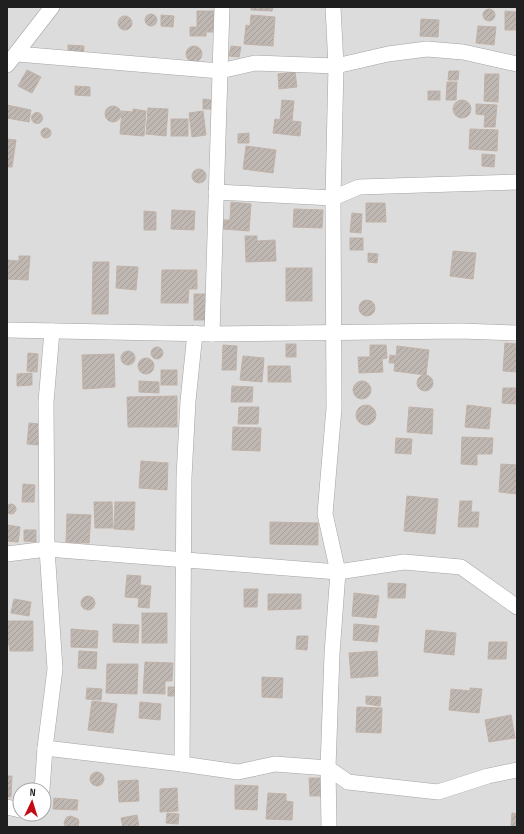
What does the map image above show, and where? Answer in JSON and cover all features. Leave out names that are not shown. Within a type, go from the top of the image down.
[{"type":"street","points":[[12,60],[52,7]]},
{"type":"street","points":[[212,334],[222,7]]},
{"type":"street","points":[[329,827],[328,768],[332,654],[338,572],[325,514],[334,408],[333,198],[336,66],[333,7]]},
{"type":"street","points":[[12,60],[220,71],[254,63],[336,66],[388,54],[427,49],[463,52],[517,64]]},
{"type":"street","points":[[216,192],[333,198],[359,187],[517,182]]},
{"type":"street","points":[[7,330],[212,334],[460,331],[517,333]]},
{"type":"street","points":[[43,782],[45,748],[55,669],[47,549],[46,402],[52,331]]},
{"type":"street","points":[[182,764],[184,477],[188,401],[195,333]]},
{"type":"street","points":[[7,554],[47,549],[338,572],[404,562],[461,567],[517,607]]},
{"type":"street","points":[[45,748],[238,772],[275,764],[328,768],[348,782],[438,792],[488,776],[517,770]]},
{"type":"shaded area","points":[[7,7],[517,7],[517,827],[7,827]]},
{"type":"building","points":[[251,7],[273,7],[272,11],[251,10]]},
{"type":"building","points":[[487,9],[491,9],[495,15],[491,21],[487,21],[483,17],[483,13]]},
{"type":"building","points":[[197,11],[214,11],[214,32],[206,32],[206,36],[190,36],[190,27],[197,27]]},
{"type":"building","points":[[505,11],[517,12],[517,30],[505,30]]},
{"type":"building","points":[[149,14],[153,14],[157,20],[153,26],[149,26],[145,22],[145,18]]},
{"type":"building","points":[[161,15],[174,16],[173,27],[161,26]]},
{"type":"building","points":[[251,15],[275,17],[273,46],[244,44],[246,25],[250,26]]},
{"type":"building","points":[[122,16],[128,16],[132,20],[132,26],[128,30],[122,30],[118,26],[118,20]]},
{"type":"building","points":[[421,19],[439,20],[438,37],[420,36]]},
{"type":"building","points":[[478,26],[496,27],[494,45],[476,43]]},
{"type":"building","points":[[68,45],[84,46],[83,57],[68,56]]},
{"type":"building","points":[[191,46],[197,46],[202,51],[200,60],[197,62],[191,62],[186,57],[186,51]]},
{"type":"building","points":[[231,46],[241,47],[239,57],[229,56]]},
{"type":"building","points":[[27,70],[41,77],[32,93],[18,86]]},
{"type":"building","points":[[449,71],[459,71],[458,80],[448,80]]},
{"type":"building","points":[[295,72],[297,87],[279,89],[278,74]]},
{"type":"building","points":[[485,74],[499,74],[498,102],[484,101]]},
{"type":"building","points":[[447,82],[457,82],[456,100],[446,100]]},
{"type":"building","points":[[75,86],[90,87],[90,96],[75,95]]},
{"type":"building","points":[[428,91],[440,91],[440,100],[428,100]]},
{"type":"building","points":[[203,99],[212,100],[212,109],[203,109]]},
{"type":"building","points":[[282,100],[294,101],[292,121],[301,122],[300,136],[273,133],[275,119],[280,120]]},
{"type":"building","points":[[462,100],[468,103],[471,109],[468,115],[462,118],[456,115],[453,109],[456,103]]},
{"type":"building","points":[[476,104],[497,105],[495,127],[484,127],[485,115],[476,114]]},
{"type":"building","points":[[7,105],[31,110],[29,122],[7,118]]},
{"type":"building","points":[[113,106],[120,111],[121,114],[116,121],[113,122],[106,117],[105,114],[110,107]]},
{"type":"building","points":[[148,108],[168,109],[166,136],[146,134]]},
{"type":"building","points":[[133,109],[146,111],[144,136],[120,134],[122,111],[133,112]]},
{"type":"building","points":[[203,111],[206,135],[192,137],[189,113]]},
{"type":"building","points":[[35,113],[39,113],[41,114],[41,122],[35,123],[32,120],[32,116]]},
{"type":"building","points":[[171,119],[188,119],[188,136],[171,136]]},
{"type":"building","points":[[44,128],[48,128],[51,133],[48,138],[44,138],[41,135],[41,131]]},
{"type":"building","points":[[470,129],[498,130],[497,151],[469,149]]},
{"type":"building","points":[[249,133],[249,143],[238,143],[238,134]]},
{"type":"building","points":[[7,139],[16,140],[12,167],[7,167]]},
{"type":"building","points":[[246,146],[276,150],[273,173],[243,169]]},
{"type":"building","points":[[482,154],[495,155],[494,167],[482,166]]},
{"type":"building","points":[[196,169],[202,169],[206,173],[206,179],[202,183],[196,183],[192,179],[192,173]]},
{"type":"building","points":[[231,202],[251,204],[249,231],[223,229],[224,220],[230,220]]},
{"type":"building","points":[[366,203],[385,203],[386,222],[366,222]]},
{"type":"building","points":[[294,209],[323,210],[322,228],[293,227]]},
{"type":"building","points":[[172,210],[195,211],[194,230],[171,229]]},
{"type":"building","points":[[144,211],[156,212],[156,230],[144,230]]},
{"type":"building","points":[[352,213],[362,214],[361,233],[350,232]]},
{"type":"building","points":[[245,236],[257,236],[257,241],[275,240],[276,261],[246,262]]},
{"type":"building","points":[[350,238],[363,238],[363,250],[350,250]]},
{"type":"building","points":[[453,251],[476,253],[473,279],[450,276]]},
{"type":"building","points":[[368,253],[378,254],[377,263],[368,262]]},
{"type":"building","points":[[19,256],[30,256],[28,280],[7,279],[7,260],[19,261]]},
{"type":"building","points":[[93,262],[109,262],[108,314],[92,314]]},
{"type":"building","points":[[117,266],[138,267],[136,290],[116,288]]},
{"type":"building","points":[[286,268],[312,268],[312,301],[286,301]]},
{"type":"building","points":[[162,270],[197,270],[197,289],[189,289],[188,303],[161,303]]},
{"type":"building","points":[[194,294],[207,294],[207,320],[194,320]]},
{"type":"building","points":[[367,300],[373,302],[375,308],[373,314],[367,316],[361,314],[359,308],[361,302]]},
{"type":"building","points":[[505,343],[517,344],[517,372],[503,371]]},
{"type":"building","points":[[286,344],[296,344],[296,357],[286,357]]},
{"type":"building","points":[[223,345],[237,346],[236,370],[222,370]]},
{"type":"building","points":[[370,345],[386,345],[387,358],[382,359],[383,372],[359,373],[358,357],[370,357]]},
{"type":"building","points":[[397,346],[429,350],[426,375],[394,371],[395,363],[389,363],[390,355],[396,356]]},
{"type":"building","points":[[155,347],[159,347],[163,353],[159,359],[155,359],[151,355],[151,351]]},
{"type":"building","points":[[128,351],[133,353],[135,358],[133,363],[128,365],[123,363],[121,358],[123,353]]},
{"type":"building","points":[[28,353],[38,354],[37,372],[27,371]]},
{"type":"building","points":[[114,354],[115,387],[83,389],[82,355]]},
{"type":"building","points":[[243,356],[264,358],[262,382],[240,380]]},
{"type":"building","points":[[143,358],[149,358],[154,363],[152,372],[149,374],[143,374],[138,369],[138,363]]},
{"type":"building","points":[[268,366],[290,366],[291,382],[268,382]]},
{"type":"building","points":[[161,370],[177,370],[177,385],[161,385]]},
{"type":"building","points":[[32,373],[32,385],[17,386],[17,374]]},
{"type":"building","points":[[425,375],[431,377],[433,383],[431,389],[425,391],[419,389],[417,383],[419,377]]},
{"type":"building","points":[[139,381],[159,382],[159,393],[139,392]]},
{"type":"building","points":[[362,381],[368,384],[371,390],[368,396],[362,399],[356,396],[353,390],[356,384]]},
{"type":"building","points":[[232,386],[253,387],[252,402],[231,402]]},
{"type":"building","points":[[503,388],[516,388],[516,404],[502,403]]},
{"type":"building","points":[[177,396],[177,427],[128,427],[127,397]]},
{"type":"building","points":[[366,405],[373,408],[376,415],[373,422],[366,425],[359,422],[356,415],[359,408]]},
{"type":"building","points":[[467,405],[491,408],[489,429],[465,427]]},
{"type":"building","points":[[239,407],[259,407],[258,424],[238,424]]},
{"type":"building","points":[[409,407],[433,409],[432,434],[407,432]]},
{"type":"building","points":[[29,423],[40,424],[39,445],[27,444]]},
{"type":"building","points":[[233,427],[261,428],[260,451],[232,450]]},
{"type":"building","points":[[462,437],[493,438],[492,454],[477,454],[477,465],[461,464]]},
{"type":"building","points":[[396,438],[412,439],[411,454],[395,453]]},
{"type":"building","points":[[141,461],[168,463],[167,490],[139,488]]},
{"type":"building","points":[[501,464],[517,465],[517,494],[499,492]]},
{"type":"building","points":[[23,484],[35,485],[34,502],[22,502]]},
{"type":"building","points":[[407,496],[438,499],[435,534],[404,531]]},
{"type":"building","points":[[460,501],[472,501],[471,512],[479,512],[478,527],[458,527]]},
{"type":"building","points":[[94,502],[112,502],[113,528],[95,528]]},
{"type":"building","points":[[115,502],[135,502],[134,530],[114,529]]},
{"type":"building","points":[[9,504],[13,504],[15,505],[15,513],[9,514],[6,511],[6,507]]},
{"type":"building","points":[[67,514],[91,515],[89,543],[66,542]]},
{"type":"building","points":[[270,522],[318,523],[318,545],[270,544]]},
{"type":"building","points":[[7,525],[20,527],[18,542],[7,541]]},
{"type":"building","points":[[24,530],[36,530],[36,542],[24,541]]},
{"type":"building","points":[[127,575],[141,576],[140,585],[151,586],[149,608],[138,607],[139,598],[125,597]]},
{"type":"building","points":[[388,583],[406,584],[405,598],[388,598]]},
{"type":"building","points":[[244,589],[258,589],[257,607],[244,607]]},
{"type":"building","points":[[354,593],[379,596],[376,618],[352,616]]},
{"type":"building","points":[[268,594],[301,594],[301,609],[268,610]]},
{"type":"building","points":[[88,596],[93,598],[95,603],[93,608],[88,610],[83,608],[81,603],[83,598]]},
{"type":"building","points":[[14,599],[31,602],[29,616],[11,613]]},
{"type":"building","points":[[142,613],[167,613],[167,643],[142,643]]},
{"type":"building","points":[[7,621],[33,621],[33,651],[10,651],[9,644],[7,644]]},
{"type":"building","points":[[113,624],[139,625],[138,643],[113,642]]},
{"type":"building","points":[[354,624],[379,626],[377,642],[353,640]]},
{"type":"building","points":[[71,629],[98,631],[97,648],[71,647]]},
{"type":"building","points":[[426,630],[456,633],[454,655],[424,652]]},
{"type":"building","points":[[297,636],[308,636],[307,650],[296,649]]},
{"type":"building","points":[[489,642],[507,642],[506,659],[488,659]]},
{"type":"building","points":[[79,651],[97,652],[96,669],[78,668]]},
{"type":"building","points":[[377,651],[378,676],[351,678],[349,653]]},
{"type":"building","points":[[145,662],[173,663],[172,681],[165,681],[165,694],[143,693]]},
{"type":"building","points":[[107,664],[138,664],[137,694],[106,693]]},
{"type":"building","points":[[262,677],[283,678],[282,698],[262,697]]},
{"type":"building","points":[[168,687],[175,687],[174,696],[168,696]]},
{"type":"building","points":[[87,688],[102,689],[101,700],[86,699]]},
{"type":"building","points":[[470,688],[482,689],[479,713],[449,710],[451,689],[470,691]]},
{"type":"building","points":[[366,696],[381,697],[380,706],[366,704]]},
{"type":"building","points":[[92,701],[117,704],[113,733],[88,730]]},
{"type":"building","points":[[140,702],[161,704],[160,720],[139,718]]},
{"type":"building","points":[[357,707],[382,708],[381,733],[356,732]]},
{"type":"building","points":[[511,715],[515,738],[489,742],[485,720]]},
{"type":"building","points":[[94,772],[100,772],[104,776],[104,782],[100,786],[94,786],[90,782],[90,776]]},
{"type":"building","points":[[7,776],[12,776],[11,797],[7,797]]},
{"type":"building","points":[[309,778],[322,778],[323,796],[310,796]]},
{"type":"building","points":[[138,780],[139,801],[119,802],[118,781]]},
{"type":"building","points":[[235,785],[258,786],[257,810],[235,809]]},
{"type":"building","points":[[177,788],[178,811],[160,812],[160,789]]},
{"type":"building","points":[[268,793],[286,794],[286,801],[293,802],[292,820],[266,819]]},
{"type":"building","points":[[54,798],[78,800],[77,810],[53,809]]},
{"type":"building","points":[[167,813],[179,814],[178,824],[166,823]]},
{"type":"building","points":[[512,813],[517,814],[517,827],[511,827]]},
{"type":"building","points":[[137,815],[139,827],[123,827],[121,818]]},
{"type":"building","points":[[71,816],[78,819],[78,827],[66,827],[64,824],[67,817]]}]
